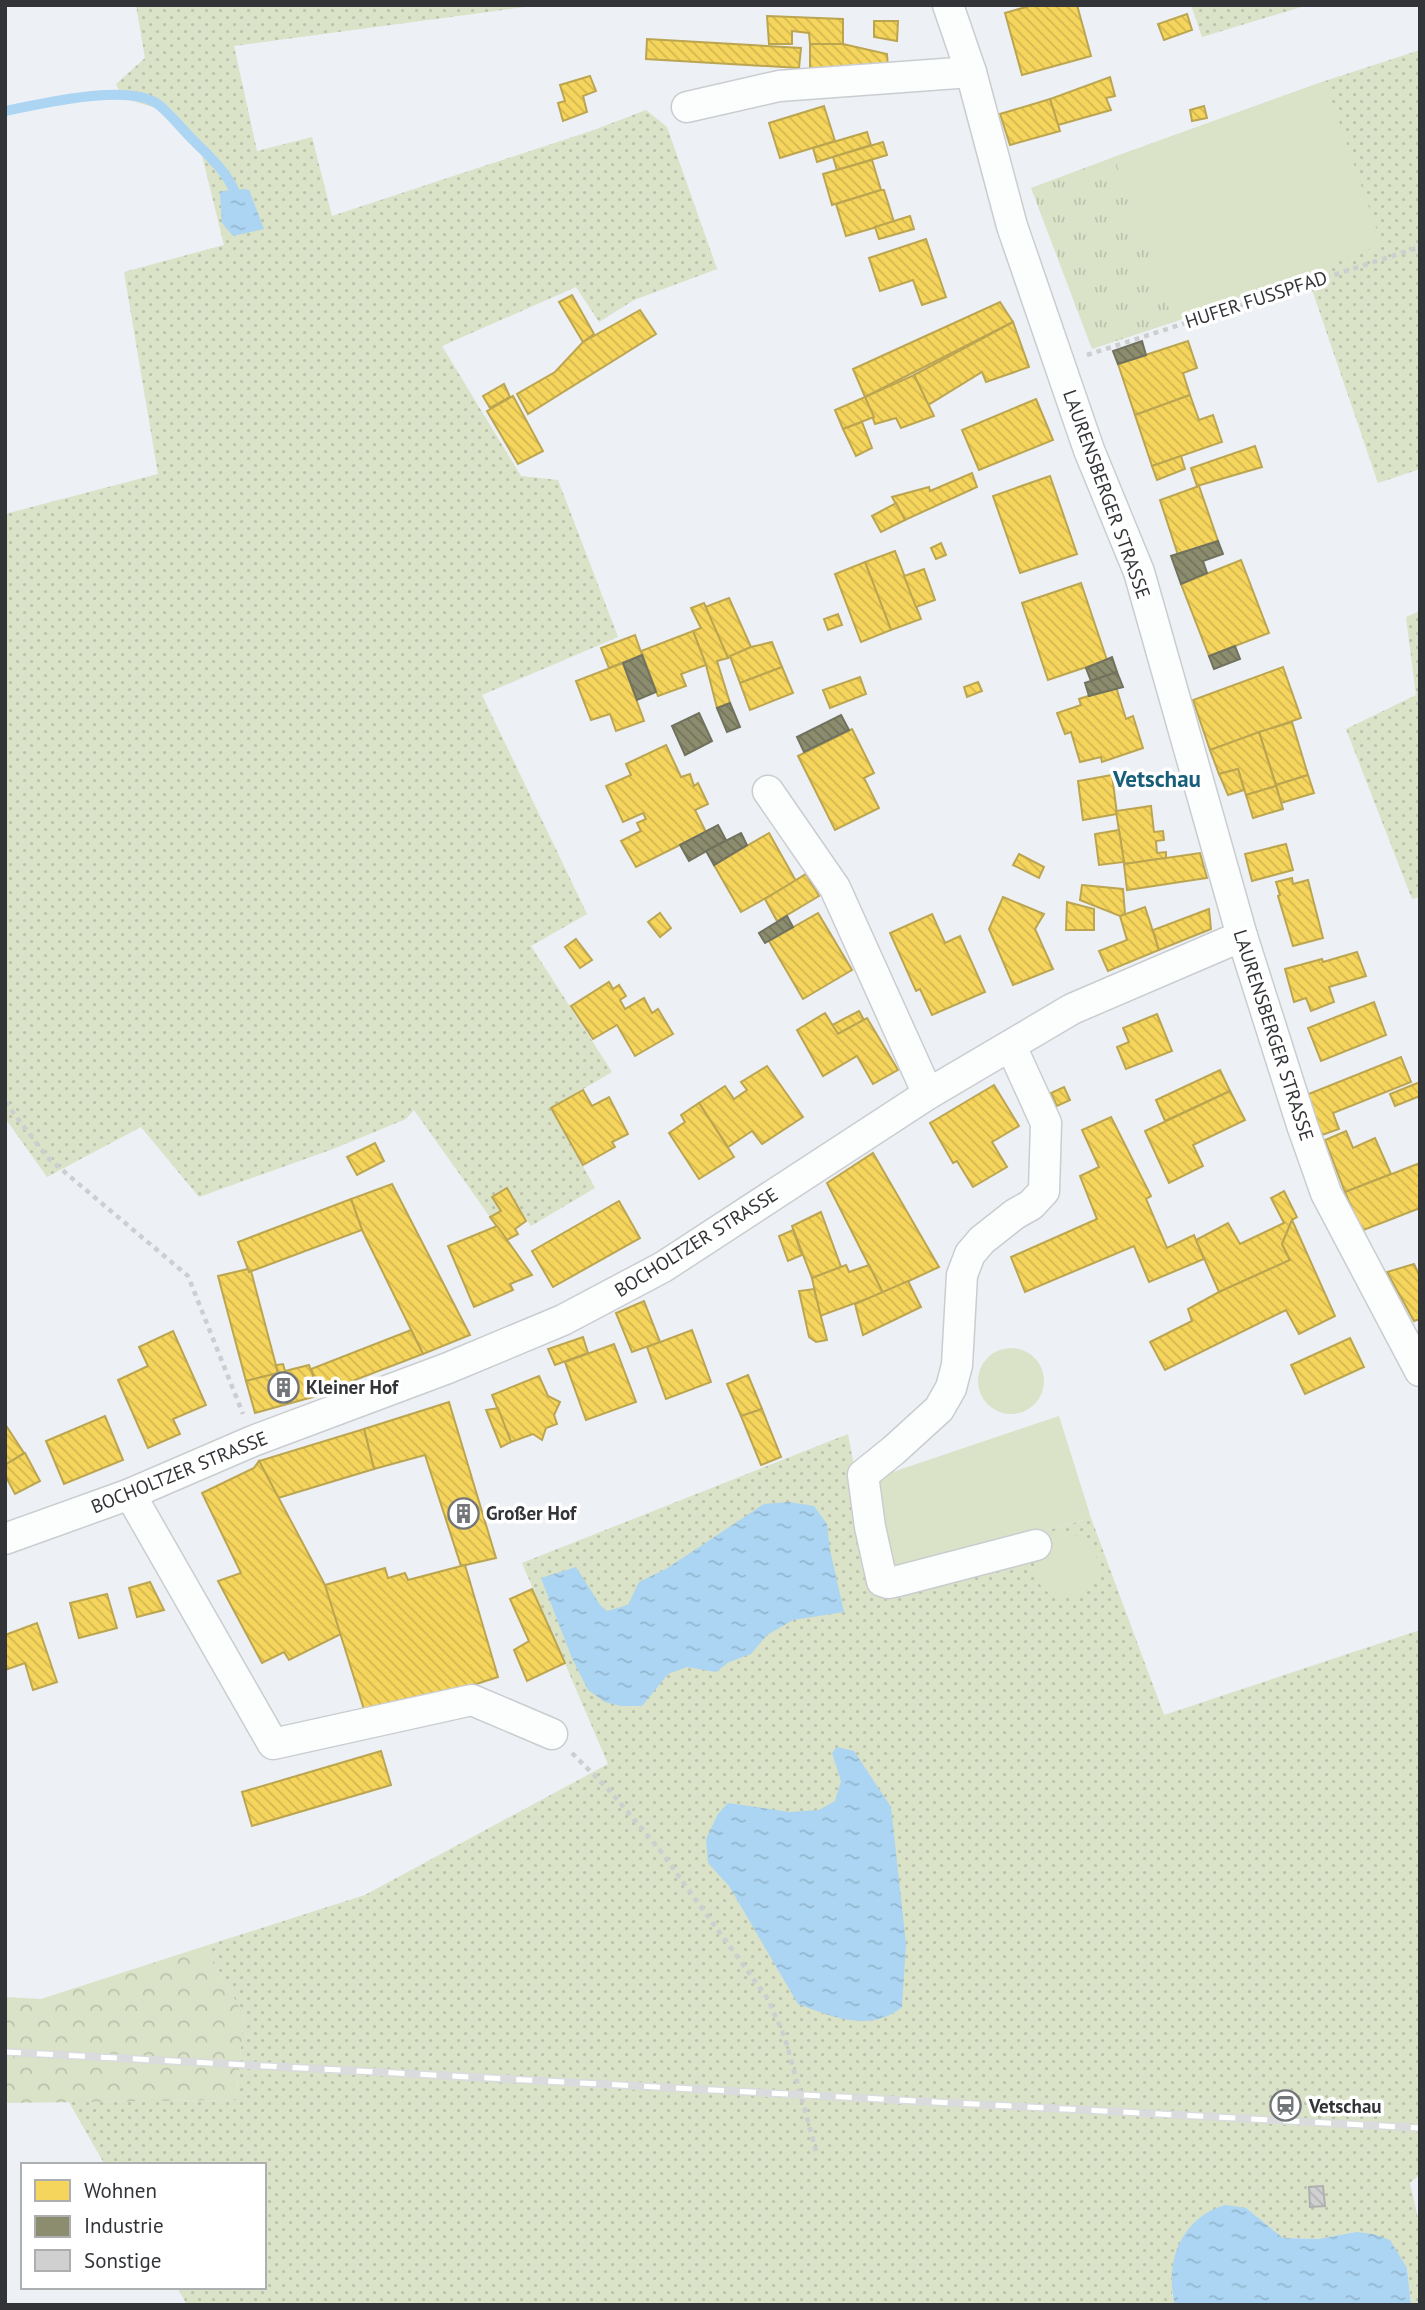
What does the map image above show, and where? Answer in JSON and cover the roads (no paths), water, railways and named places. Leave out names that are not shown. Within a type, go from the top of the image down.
[{"type":"street","name":"LAURENSBERGER STRASSE","points":[[948,5],[971,72],[1017,238],[1089,450],[1139,572],[1242,936],[1284,1072],[1326,1193],[1416,1357]]},
{"type":"street","points":[[687,107],[779,86],[971,72]]},
{"type":"street","points":[[768,791],[835,888],[928,1094]]},
{"type":"street","name":"BOCHOLTZER STRASSE","points":[[5,1539],[130,1494],[254,1441],[448,1368],[563,1320],[663,1267],[928,1094],[1072,1009],[1242,936]]},
{"type":"street","points":[[1011,1046],[1046,1123],[1044,1191],[1031,1205],[982,1240],[970,1254],[962,1275],[957,1365],[951,1388],[939,1409],[863,1475],[878,1574],[882,1581],[898,1581],[1036,1545]]},
{"type":"street","points":[[130,1494],[273,1744],[471,1700],[552,1734]]},
{"type":"water","points":[[249,190],[264,229],[233,236],[222,223],[220,193]]},
{"type":"water","points":[[789,1502],[814,1506],[827,1524],[844,1612],[793,1620],[767,1635],[751,1654],[729,1662],[716,1672],[687,1667],[668,1674],[642,1706],[621,1706],[605,1702],[588,1690],[572,1658],[541,1578],[576,1567],[600,1605],[607,1611],[628,1605],[639,1582],[666,1569],[764,1504]]},
{"type":"water","points":[[837,1747],[854,1751],[891,1807],[906,1944],[902,2007],[890,2015],[864,2021],[838,2018],[798,2004],[729,1886],[708,1863],[706,1839],[718,1814],[728,1803],[790,1812],[819,1810],[835,1801],[841,1781],[832,1753]]},
{"type":"water","points":[[1225,2205],[1246,2208],[1283,2238],[1318,2239],[1356,2232],[1390,2240],[1407,2268],[1411,2305],[1175,2305],[1172,2273],[1179,2244],[1197,2220]]},
{"type":"waterway","points":[[5,111],[84,97],[127,95],[145,98],[159,105],[216,163],[234,190]]},
{"type":"railway","points":[[5,2052],[1420,2128]]},
{"type":"place","name":"Kleiner Hof","points":[[283,1387]]},
{"type":"place","name":"Großer Hof","points":[[463,1513]]},
{"type":"place","name":"Vetschau","points":[[1286,2106]]},
{"type":"district","name":"Vetschau","points":[[1157,779]]}]
